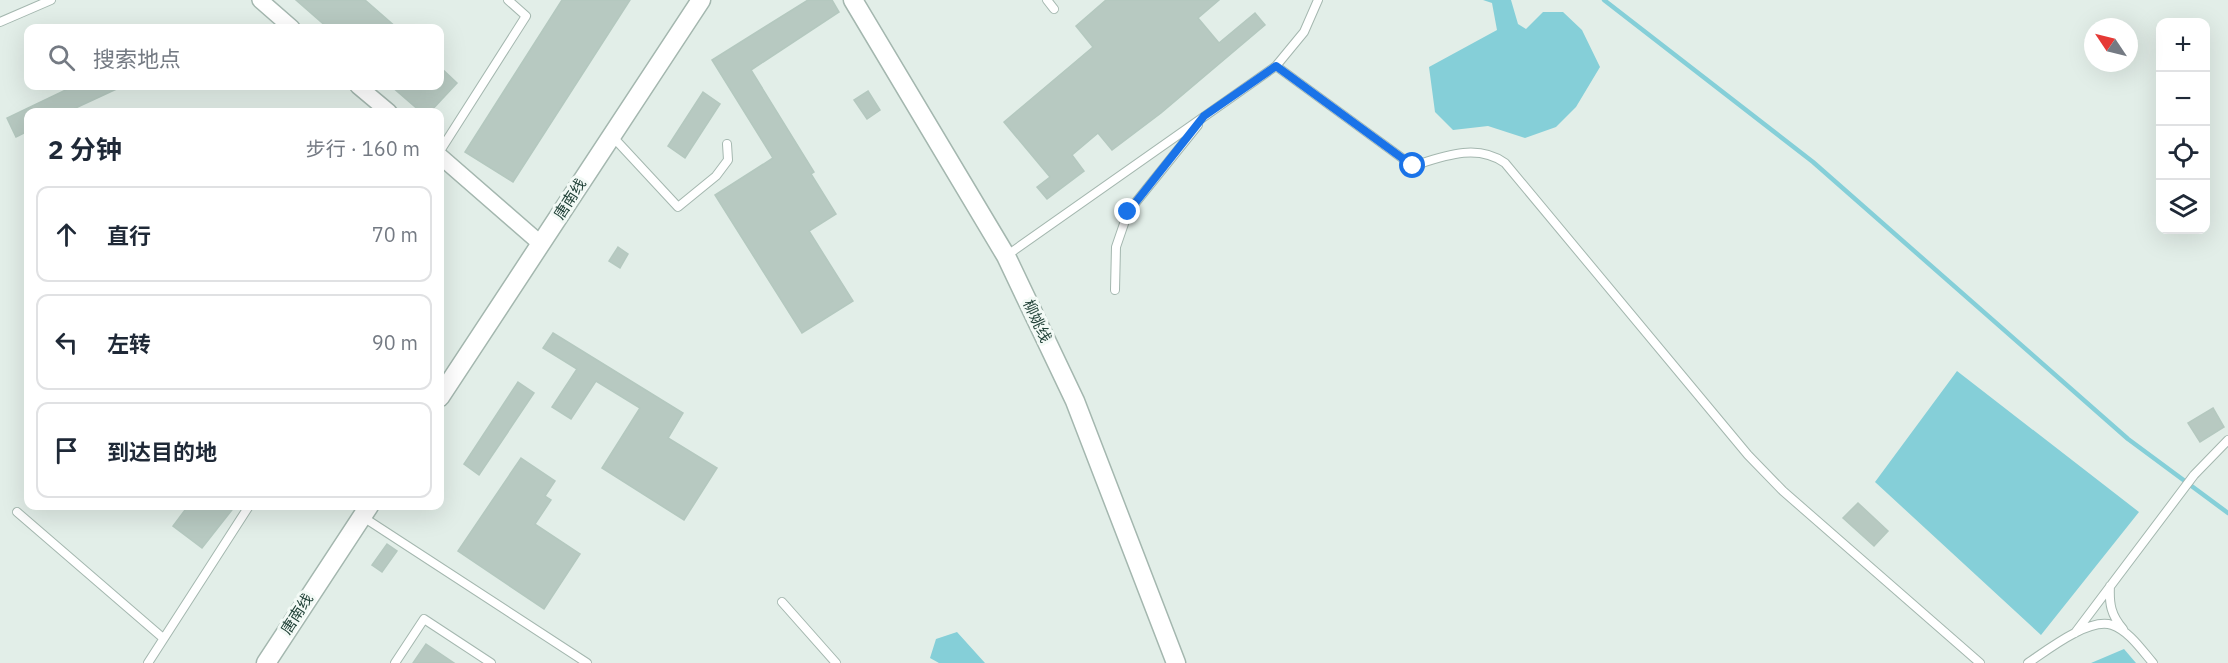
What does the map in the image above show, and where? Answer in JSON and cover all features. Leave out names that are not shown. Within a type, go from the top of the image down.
[{"type":"street","points":[[260,0],[287,24]]},
{"type":"street","name":"唐南线","points":[[444,391],[701,0]]},
{"type":"street","name":"柳姚线","points":[[853,0],[1006,256],[1075,401],[1176,663]]},
{"type":"street","points":[[363,90],[384,108]]},
{"type":"street","points":[[444,159],[541,244]]},
{"type":"street","name":"唐南线","points":[[266,663],[365,511]]},
{"type":"lane","points":[[0,22],[51,0]]},
{"type":"lane","points":[[444,145],[526,16],[508,0]]},
{"type":"lane","points":[[1047,0],[1054,9]]},
{"type":"lane","points":[[1006,256],[1276,66],[1304,32],[1318,0]]},
{"type":"lane","points":[[1276,66],[1413,166],[1446,155],[1475,152],[1494,155],[1505,163],[1748,455],[1783,491],[1980,663]]},
{"type":"lane","points":[[1115,290],[1116,247],[1128,212],[1204,116]]},
{"type":"lane","points":[[612,136],[678,207],[716,176],[728,160],[727,144]]},
{"type":"lane","points":[[2075,633],[2194,475],[2228,440]]},
{"type":"lane","points":[[148,663],[246,510]]},
{"type":"lane","points":[[365,511],[587,663]]},
{"type":"lane","points":[[17,512],[163,638]]},
{"type":"lane","points":[[2110,586],[2109,604],[2114,618],[2153,663]]},
{"type":"lane","points":[[782,602],[836,663]]},
{"type":"lane","points":[[395,663],[424,619],[491,663]]},
{"type":"lane","points":[[2028,663],[2075,633],[2092,625],[2110,624],[2128,635]]},
{"type":"water","points":[[1483,0],[1511,0],[1518,24],[1526,29],[1543,12],[1563,12],[1582,30],[1600,67],[1576,107],[1556,127],[1525,138],[1488,126],[1453,130],[1435,112],[1429,67],[1497,30],[1492,3]]},
{"type":"water","points":[[1957,371],[2139,512],[2041,635],[1875,482]]},
{"type":"water","points":[[957,632],[985,663],[939,663],[930,658],[936,639]]},
{"type":"water","points":[[2124,649],[2136,663],[2091,663]]},
{"type":"building","points":[[296,0],[365,0],[392,24],[323,24]]},
{"type":"building","points":[[562,0],[630,0],[513,182],[465,152]]},
{"type":"building","points":[[808,0],[832,0],[839,12],[751,70],[814,172],[811,174],[836,214],[809,231],[853,301],[802,333],[715,195],[773,158],[712,60]]},
{"type":"building","points":[[1106,0],[1219,0],[1198,18],[1219,43],[1255,13],[1265,25],[1161,113],[1112,150],[1098,133],[1072,155],[1084,171],[1047,199],[1037,187],[1050,177],[1004,122],[1093,47],[1076,26]]},
{"type":"building","points":[[444,71],[457,83],[434,108],[416,108],[396,90],[444,90]]},
{"type":"building","points":[[66,90],[114,90],[76,108],[28,108]]},
{"type":"building","points":[[868,91],[880,110],[867,119],[854,100]]},
{"type":"building","points":[[703,92],[720,104],[685,158],[668,146]]},
{"type":"building","points":[[24,110],[24,133],[16,137],[7,118]]},
{"type":"building","points":[[618,247],[628,254],[620,268],[609,261]]},
{"type":"building","points":[[553,333],[683,413],[668,438],[717,468],[684,520],[602,468],[640,408],[596,381],[571,419],[552,407],[577,369],[543,348]]},
{"type":"building","points":[[518,382],[534,393],[479,475],[464,464]]},
{"type":"building","points":[[2213,408],[2224,427],[2200,442],[2188,423]]},
{"type":"building","points":[[521,458],[555,481],[545,496],[551,500],[535,524],[580,554],[544,609],[458,551]]},
{"type":"building","points":[[1858,503],[1888,531],[1874,546],[1843,518]]},
{"type":"building","points":[[185,510],[232,510],[202,548],[173,526]]},
{"type":"building","points":[[387,544],[397,551],[382,572],[372,565]]},
{"type":"building","points":[[426,644],[454,663],[413,663]]},
{"type":"waterway","points":[[1604,0],[1813,162],[2128,439],[2228,513]]},
{"type":"route","points":[[1128,212],[1204,116],[1276,66],[1413,166]]}]
